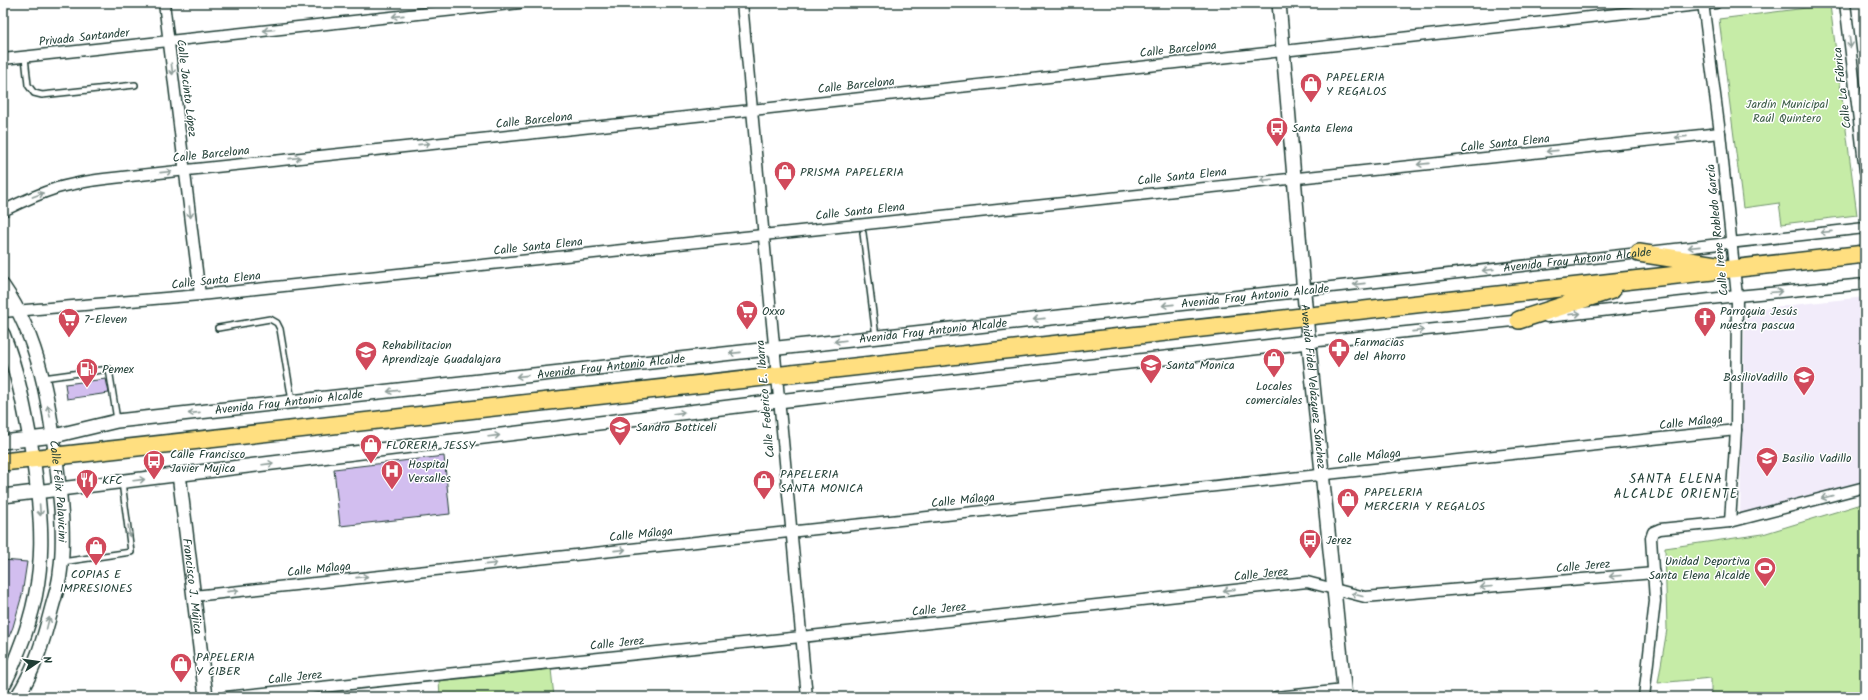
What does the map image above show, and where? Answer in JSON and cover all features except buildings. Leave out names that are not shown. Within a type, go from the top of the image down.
[{"type":"main road","points":[[1638,253],[1736,268]]},
{"type":"main road","points":[[3,462],[1865,254]]},
{"type":"main road","points":[[1519,320],[1645,279]]},
{"type":"street","name":"Calle Jacinto López","points":[[164,3],[200,295]]},
{"type":"street","name":"Privada Santander","points":[[3,59],[520,3]]},
{"type":"street","name":"Calle Federico E. Ibarra","points":[[742,3],[778,401],[807,697]]},
{"type":"street","name":"Avenida Fidel Velázquez Sánchez","points":[[1279,3],[1306,316],[1335,589],[1344,693]]},
{"type":"street","name":"Calle Barcelona","points":[[3,211],[28,199],[58,188],[94,180],[752,110],[1716,3]]},
{"type":"street","name":"Calle La Fábrica","points":[[1845,3],[1862,118],[1865,170]]},
{"type":"street","name":"Calle Irene Robledo García","points":[[1703,4],[1736,268],[1736,430],[1730,522]]},
{"type":"street","name":"Calle Santa Elena","points":[[3,312],[200,295],[1294,177],[1720,134]]},
{"type":"street","name":"Avenida Fray Antonio Alcalde","points":[[3,442],[54,436],[117,421],[1865,228]]},
{"type":"street","points":[[3,496],[778,401],[1309,342],[1737,296],[1865,284]]},
{"type":"street","name":"Calle Félix Palavicini","points":[[3,286],[32,343],[43,378],[54,436],[60,489],[60,575],[37,659],[17,697]]},
{"type":"street","name":"Calle Félix Palavicini","points":[[3,334],[14,361],[24,401],[34,458],[42,541],[40,572],[28,628],[3,686]]},
{"type":"street","name":"Calle Málaga","points":[[194,596],[1736,430]]},
{"type":"street","name":"Francisco J. Mújica","points":[[179,474],[206,697]]},
{"type":"street","points":[[1644,697],[1653,628],[1654,573],[1651,538],[1653,532],[1660,529],[1730,522],[1865,488]]},
{"type":"street","name":"Calle Jerez","points":[[226,697],[1307,582],[1365,597],[1654,573]]},
{"type":"street","points":[[1276,697],[1344,693]]},
{"type":"lane","points":[[25,56],[28,85],[34,93],[42,95],[135,85]]},
{"type":"lane","points":[[863,233],[876,337]]},
{"type":"lane","points":[[218,328],[270,319],[277,323],[280,328],[292,402]]},
{"type":"lane","points":[[43,378],[109,369],[117,421]]},
{"type":"lane","points":[[61,562],[131,552],[122,482]]},
{"type":"shaded area","name":"BasilioVadillo","points":[[1865,297],[1865,484],[1740,516],[1745,310]]},
{"type":"green space","name":"Jardín Municipal Raúl Quintero","points":[[1830,5],[1857,215],[1782,224],[1779,203],[1743,208],[1719,19]]},
{"type":"green space","name":"Unidad Deportiva Santa Elena Alcalde","points":[[1865,503],[1865,697],[1711,697],[1711,678],[1658,683],[1667,629],[1665,548],[1763,534]]},
{"type":"green space","points":[[551,669],[554,697],[440,697],[439,680]]},
{"type":"place","name":"PAPELERIA Y REGALOS","points":[[1311,104]]},
{"type":"place","name":"Santa Elena","points":[[1277,148]]},
{"type":"place","name":"PRISMA PAPELERIA","points":[[785,192]]},
{"type":"place","name":"Oxxo","points":[[747,330]]},
{"type":"place","name":"7-Eleven","points":[[69,338]]},
{"type":"place","name":"Parroquia Jesús nuestra pascua","points":[[1705,338]]},
{"type":"place","name":"Farmacias del Ahorro","points":[[1339,368]]},
{"type":"place","name":"Rehabilitacion Aprendizaje Guadalajara","points":[[366,372]]},
{"type":"place","name":"Locales comerciales","points":[[1274,378]]},
{"type":"place","name":"Santa Monica","points":[[1151,384]]},
{"type":"place","name":"Pemex","points":[[87,388]]},
{"type":"place","name":"BasilioVadillo","points":[[1804,396]]},
{"type":"place","name":"Sandro Botticeli","points":[[620,446]]},
{"type":"place","name":"FLORERIA JESSY","points":[[371,464]]},
{"type":"place","name":"Basilio Vadillo","points":[[1767,478]]},
{"type":"place","name":"Calle Francisco Javier Mujica","points":[[154,480]]},
{"type":"place","name":"Hospital Versalles","points":[[392,490]]},
{"type":"place","name":"KFC","points":[[87,500]]},
{"type":"place","name":"PAPELERIA SANTA MONICA","points":[[764,500]]},
{"type":"place","name":"PAPELERIA MERCERIA Y REGALOS","points":[[1348,518]]},
{"type":"place","name":"Jerez","points":[[1310,560]]},
{"type":"place","name":"COPIAS E IMPRESIONES","points":[[96,566]]},
{"type":"place","name":"Unidad Deportiva Santa Elena Alcalde","points":[[1765,588]]},
{"type":"place","name":"PAPELERIA Y CIBER","points":[[181,684]]},
{"type":"district","name":"SANTA ELENA ALCALDE ORIENTE","points":[[1676,486]]}]
